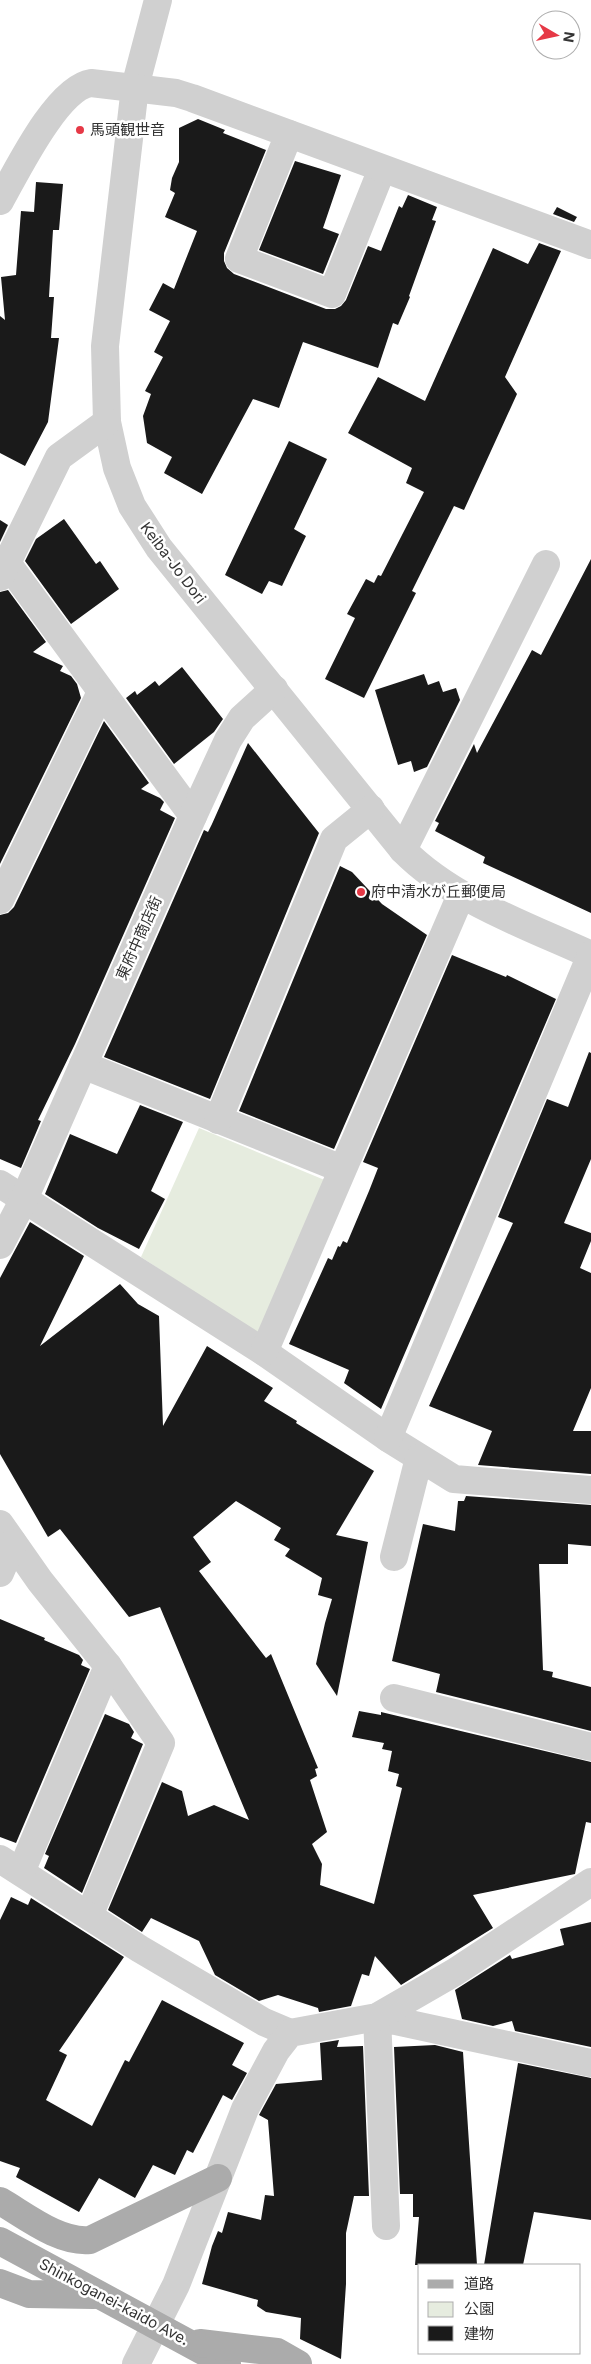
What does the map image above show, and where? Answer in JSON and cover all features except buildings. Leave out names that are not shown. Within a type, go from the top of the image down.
[{"type":"main road","points":[[0,2201],[62,2236],[79,2241],[90,2240],[218,2178]]},
{"type":"main road","name":"Shinkoganei-kaido Ave.","points":[[0,2241],[227,2364]]},
{"type":"main road","points":[[0,2283],[30,2294],[98,2295]]},
{"type":"main road","points":[[186,2341],[277,2352],[298,2364]]},
{"type":"street","name":"Keiba-Jo Dori","points":[[158,0],[136,87],[105,346],[107,422],[116,468],[132,506],[160,548],[403,850],[426,872],[460,895],[591,955]]},
{"type":"street","points":[[0,201],[39,134],[63,100],[82,84],[91,83],[136,87],[192,98],[591,245]]},
{"type":"street","points":[[290,134],[239,259],[332,294],[382,169]]},
{"type":"street","points":[[107,422],[59,458],[4,570],[101,692],[192,816]]},
{"type":"street","points":[[403,850],[546,564]]},
{"type":"street","name":"東府中商店街","points":[[0,1245],[24,1199],[192,816],[228,740],[242,718],[274,689]]},
{"type":"street","points":[[0,900],[101,692]]},
{"type":"street","points":[[218,1120],[334,839],[370,809]]},
{"type":"street","points":[[264,1352],[460,895]]},
{"type":"street","points":[[388,1438],[591,955]]},
{"type":"street","points":[[83,1066],[342,1169]]},
{"type":"street","points":[[0,1184],[264,1352],[388,1438],[454,1480],[591,1490]]},
{"type":"street","points":[[394,1557],[419,1458]]},
{"type":"street","points":[[0,1573],[6,1534]]},
{"type":"street","points":[[6,1534],[108,1666],[161,1743],[89,1916]]},
{"type":"street","points":[[108,1666],[10,1865],[89,1916],[264,2022],[290,2033],[378,2017],[455,1972],[591,1882]]},
{"type":"street","points":[[394,1698],[591,1747]]},
{"type":"street","points":[[378,2017],[591,2063]]},
{"type":"street","points":[[378,2017],[386,2226]]},
{"type":"street","points":[[136,2364],[176,2285],[245,2109],[276,2051],[290,2033]]},
{"type":"green space","points":[[199,1128],[327,1181],[257,1334],[141,1257]]},
{"type":"place","name":"馬頭観世音","points":[[80,130]]},
{"type":"place","name":"府中清水が丘郵便局","points":[[361,892]]}]
